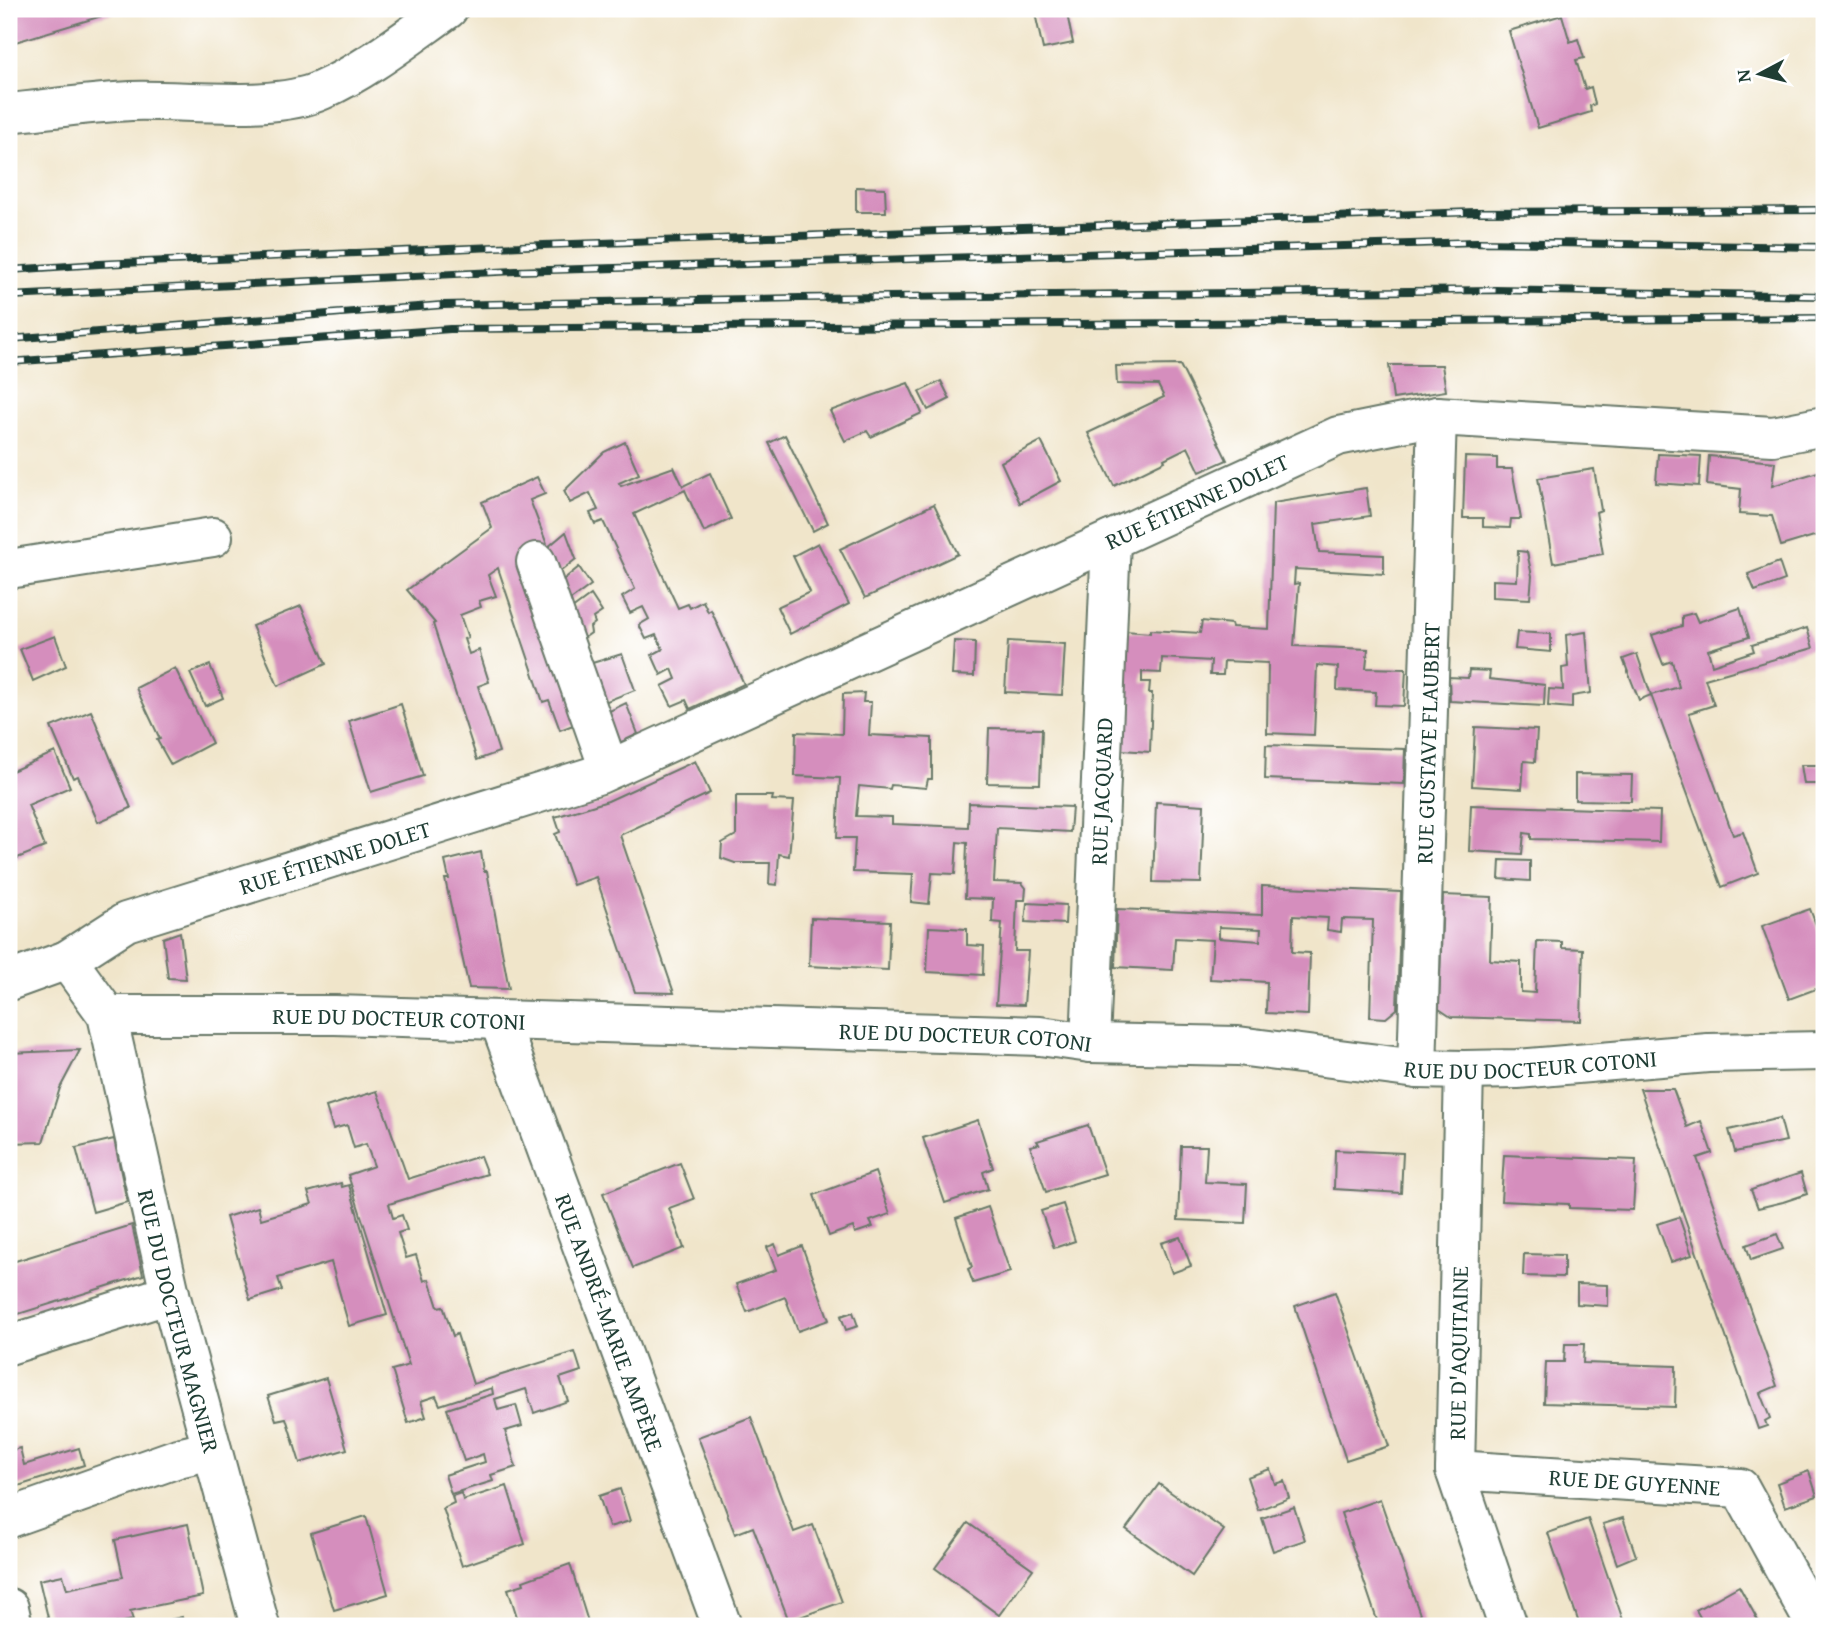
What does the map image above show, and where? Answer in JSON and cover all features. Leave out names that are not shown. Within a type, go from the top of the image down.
[{"type":"street","points":[[9,113],[132,101],[256,102],[294,98],[321,91],[376,60],[448,9]]},
{"type":"street","name":"RUE ÉTIENNE DOLET","points":[[9,981],[67,960],[126,922],[600,774],[1338,436],[1437,416],[1773,436],[1824,426]]},
{"type":"street","name":"RUE GUSTAVE FLAUBERT","points":[[1416,1069],[1437,416]]},
{"type":"street","points":[[9,569],[213,537]]},
{"type":"street","name":"RUE JACQUARD","points":[[1090,1043],[1111,540]]},
{"type":"street","points":[[536,562],[609,769]]},
{"type":"street","points":[[67,960],[107,1016]]},
{"type":"street","name":"RUE DU DOCTEUR COTONI","points":[[107,1016],[335,1015],[1040,1036],[1090,1043],[1238,1046],[1416,1069],[1464,1070],[1517,1069],[1708,1053],[1824,1051]]},
{"type":"street","name":"RUE DU DOCTEUR MAGNIER","points":[[107,1016],[170,1294],[260,1626]]},
{"type":"street","name":"RUE ANDRÉ-MARIE AMPÈRE","points":[[499,1020],[722,1626]]},
{"type":"street","name":"RUE D'AQUITAINE","points":[[1464,1070],[1455,1470],[1508,1626]]},
{"type":"street","points":[[9,1345],[170,1294]]},
{"type":"street","points":[[9,1518],[178,1458],[212,1450]]},
{"type":"street","name":"RUE DE GUYENNE","points":[[1455,1470],[1740,1488],[1816,1626]]},
{"type":"street","points":[[9,1608],[13,1626]]},
{"type":"building","points":[[9,9],[125,9],[9,44]]},
{"type":"building","points":[[1034,9],[1066,9],[1073,43],[1043,49]]},
{"type":"building","points":[[1562,15],[1570,42],[1578,39],[1584,58],[1576,60],[1585,89],[1591,87],[1595,104],[1590,106],[1591,112],[1538,128],[1509,31]]},
{"type":"building","points":[[856,187],[885,188],[886,212],[856,212]]},
{"type":"building","points":[[1180,365],[1227,460],[1200,472],[1188,447],[1114,486],[1088,433],[1164,397],[1158,385],[1117,384],[1116,366]]},
{"type":"building","points":[[1389,365],[1442,365],[1446,391],[1393,399]]},
{"type":"building","points":[[941,381],[950,399],[928,410],[919,392]]},
{"type":"building","points":[[908,383],[922,413],[871,437],[867,431],[845,441],[830,411]]},
{"type":"building","points":[[785,435],[828,523],[813,531],[769,443]]},
{"type":"building","points":[[1041,441],[1061,481],[1020,503],[1001,462]]},
{"type":"building","points":[[625,442],[639,474],[619,483],[621,486],[674,467],[683,486],[710,473],[731,519],[704,532],[685,490],[634,514],[678,608],[688,604],[690,608],[703,601],[708,612],[711,610],[744,684],[690,709],[686,700],[672,706],[662,686],[676,679],[672,669],[661,675],[652,655],[663,649],[656,635],[646,639],[639,625],[649,619],[643,607],[630,613],[622,597],[635,589],[603,521],[595,524],[590,513],[598,510],[590,493],[570,503],[564,491],[604,452]]},
{"type":"building","points":[[1658,454],[1701,456],[1699,486],[1656,483]]},
{"type":"building","points":[[1709,456],[1775,462],[1772,486],[1824,470],[1824,533],[1781,546],[1772,516],[1739,514],[1741,489],[1707,485]]},
{"type":"building","points":[[1465,457],[1497,458],[1497,469],[1512,469],[1521,519],[1511,519],[1510,528],[1483,527],[1483,518],[1463,518]]},
{"type":"building","points":[[1594,469],[1601,510],[1596,512],[1603,554],[1553,563],[1538,478]]},
{"type":"building","points":[[537,477],[545,494],[530,500],[548,547],[566,532],[576,559],[551,579],[581,722],[560,730],[549,700],[543,702],[498,568],[488,575],[496,596],[479,601],[481,607],[460,615],[468,638],[464,639],[469,654],[479,650],[489,682],[478,686],[499,752],[477,760],[433,624],[435,623],[407,590],[492,528],[482,502]]},
{"type":"building","points":[[1366,488],[1370,516],[1315,524],[1319,552],[1384,555],[1384,574],[1295,569],[1294,584],[1299,583],[1294,646],[1368,649],[1366,668],[1406,669],[1404,706],[1375,705],[1376,692],[1337,690],[1338,667],[1317,665],[1314,735],[1267,733],[1268,663],[1224,661],[1223,675],[1210,675],[1211,661],[1162,658],[1161,673],[1142,672],[1142,682],[1150,682],[1149,693],[1152,693],[1150,752],[1122,750],[1126,631],[1200,633],[1202,621],[1231,624],[1232,627],[1269,629],[1273,503]]},
{"type":"building","points":[[934,504],[958,554],[865,598],[840,549]]},
{"type":"building","points":[[818,543],[849,604],[790,634],[777,607],[810,592],[793,556]]},
{"type":"building","points":[[1518,551],[1527,552],[1532,576],[1530,599],[1492,597],[1492,580],[1517,581]]},
{"type":"building","points":[[1779,562],[1785,580],[1755,591],[1748,574]]},
{"type":"building","points":[[579,567],[591,585],[561,607],[553,588]]},
{"type":"building","points":[[591,595],[602,612],[593,618],[595,623],[590,627],[591,633],[574,645],[564,615]]},
{"type":"building","points":[[301,606],[326,664],[278,686],[252,626]]},
{"type":"building","points":[[1740,608],[1749,637],[1708,650],[1712,665],[1754,651],[1752,645],[1807,628],[1813,648],[1705,679],[1714,705],[1689,713],[1733,835],[1743,832],[1758,873],[1722,887],[1651,695],[1679,687],[1672,661],[1663,664],[1652,635],[1682,626],[1682,616],[1694,613],[1698,622]]},
{"type":"building","points":[[1517,632],[1551,634],[1551,652],[1515,649]]},
{"type":"building","points":[[1586,632],[1591,693],[1572,696],[1572,708],[1548,706],[1549,689],[1563,690],[1562,668],[1568,667],[1566,635]]},
{"type":"building","points":[[55,636],[66,666],[33,681],[20,649]]},
{"type":"building","points":[[954,641],[975,642],[974,676],[952,675]]},
{"type":"building","points":[[1008,641],[1065,644],[1062,695],[1005,692]]},
{"type":"building","points":[[622,654],[635,690],[602,703],[589,664]]},
{"type":"building","points":[[1637,654],[1651,695],[1639,700],[1623,659]]},
{"type":"building","points":[[210,665],[223,698],[205,706],[190,673]]},
{"type":"building","points":[[175,668],[212,743],[171,765],[157,740],[160,739],[136,688]]},
{"type":"building","points":[[1469,670],[1490,671],[1489,679],[1545,685],[1544,706],[1450,701],[1449,677],[1468,678]]},
{"type":"building","points":[[864,693],[863,702],[871,702],[869,735],[932,738],[932,779],[928,779],[926,788],[859,786],[856,816],[892,817],[892,824],[968,827],[969,803],[1072,807],[1070,832],[997,828],[994,882],[1022,883],[1026,888],[1025,900],[1017,900],[1015,951],[1028,951],[1024,1005],[996,1004],[1002,923],[992,922],[993,899],[965,898],[967,843],[957,842],[955,874],[932,873],[929,904],[911,902],[913,874],[853,872],[855,838],[837,838],[840,778],[795,776],[796,732],[842,734],[843,694]]},
{"type":"building","points":[[626,703],[638,734],[611,747],[599,716]]},
{"type":"building","points":[[401,704],[423,776],[371,792],[349,721]]},
{"type":"building","points":[[91,711],[131,808],[98,822],[78,776],[73,778],[51,727]]},
{"type":"building","points":[[1475,727],[1537,730],[1535,762],[1524,761],[1522,789],[1472,786]]},
{"type":"building","points":[[989,728],[1042,729],[1040,784],[987,783]]},
{"type":"building","points":[[1266,745],[1405,749],[1404,784],[1265,779]]},
{"type":"building","points":[[55,752],[70,787],[28,805],[45,847],[10,861],[9,768],[11,767],[12,771]]},
{"type":"building","points":[[695,761],[710,793],[620,835],[674,993],[635,992],[596,877],[573,885],[555,834],[560,832],[555,817],[608,801]]},
{"type":"building","points":[[1801,765],[1824,765],[1824,784],[1804,784]]},
{"type":"building","points":[[1575,774],[1632,775],[1631,801],[1575,800]]},
{"type":"building","points":[[736,796],[773,796],[772,800],[794,801],[789,856],[779,854],[777,885],[769,884],[770,863],[735,863],[721,858],[722,843],[736,835]]},
{"type":"building","points":[[1156,802],[1204,805],[1201,883],[1153,882]]},
{"type":"building","points":[[1471,805],[1660,811],[1659,842],[1531,839],[1531,834],[1524,833],[1522,854],[1469,851]]},
{"type":"building","points":[[481,852],[509,989],[469,988],[445,879],[449,879],[445,861]]},
{"type":"building","points":[[1500,860],[1530,861],[1530,881],[1499,879]]},
{"type":"building","points":[[1262,886],[1401,892],[1397,1009],[1386,1018],[1370,1017],[1373,920],[1342,919],[1341,932],[1327,930],[1328,918],[1293,916],[1292,952],[1310,953],[1308,1015],[1266,1013],[1267,982],[1210,979],[1213,940],[1175,938],[1173,970],[1115,967],[1117,909],[1262,915]],"holes":[[[1219,927],[1261,929],[1260,941],[1219,938]]]},
{"type":"building","points":[[1443,895],[1492,897],[1490,960],[1521,962],[1521,992],[1535,993],[1537,941],[1562,942],[1562,948],[1583,949],[1581,1021],[1451,1017],[1439,1009]]},
{"type":"building","points":[[1027,903],[1066,905],[1065,924],[1025,922]]},
{"type":"building","points":[[1810,909],[1824,946],[1824,986],[1789,999],[1762,926]]},
{"type":"building","points":[[811,918],[890,921],[888,970],[809,966]]},
{"type":"building","points":[[929,927],[967,929],[967,945],[984,946],[983,975],[927,972]]},
{"type":"building","points":[[180,932],[186,979],[168,978],[163,938]]},
{"type":"building","points":[[80,1050],[60,1088],[43,1142],[9,1143],[9,1053]]},
{"type":"building","points":[[1640,1089],[1673,1089],[1687,1127],[1701,1121],[1712,1153],[1697,1158],[1777,1386],[1760,1393],[1770,1418],[1765,1421],[1767,1426],[1758,1429]]},
{"type":"building","points":[[377,1091],[408,1179],[480,1156],[487,1174],[389,1204],[393,1218],[402,1215],[407,1230],[398,1233],[406,1258],[416,1255],[424,1281],[429,1279],[438,1307],[443,1306],[453,1336],[457,1334],[473,1384],[575,1352],[581,1371],[560,1378],[568,1401],[534,1413],[526,1389],[495,1399],[498,1410],[516,1405],[522,1426],[505,1431],[516,1467],[491,1475],[493,1481],[451,1494],[445,1475],[485,1462],[483,1454],[464,1461],[447,1409],[493,1394],[492,1388],[440,1405],[436,1396],[421,1401],[426,1417],[408,1423],[392,1370],[409,1365],[348,1175],[374,1166],[366,1144],[354,1148],[347,1125],[333,1129],[326,1107]]},
{"type":"building","points":[[1780,1118],[1786,1141],[1735,1152],[1729,1130]]},
{"type":"building","points":[[978,1120],[993,1168],[983,1172],[988,1189],[945,1203],[923,1138]]},
{"type":"building","points":[[1088,1125],[1105,1174],[1046,1192],[1030,1146],[1039,1144],[1037,1141]]},
{"type":"building","points":[[114,1139],[127,1202],[93,1212],[76,1148]]},
{"type":"building","points":[[1181,1146],[1207,1146],[1205,1182],[1247,1184],[1245,1223],[1178,1220]]},
{"type":"building","points":[[1335,1150],[1403,1153],[1401,1193],[1334,1189]]},
{"type":"building","points":[[1504,1155],[1636,1160],[1633,1210],[1569,1208],[1569,1204],[1501,1201]]},
{"type":"building","points":[[680,1163],[694,1199],[669,1208],[684,1248],[633,1268],[603,1193]]},
{"type":"building","points":[[875,1172],[890,1214],[870,1221],[873,1227],[855,1233],[853,1227],[829,1236],[814,1195]]},
{"type":"building","points":[[1801,1173],[1807,1194],[1758,1208],[1751,1190]]},
{"type":"building","points":[[341,1183],[342,1187],[349,1185],[387,1315],[349,1326],[331,1262],[278,1278],[282,1290],[250,1300],[226,1217],[258,1207],[261,1219],[312,1204],[308,1192]]},
{"type":"building","points":[[1063,1204],[1075,1241],[1054,1248],[1041,1211]]},
{"type":"building","points":[[988,1207],[1010,1272],[973,1283],[968,1269],[972,1267],[956,1218]]},
{"type":"building","points":[[1679,1217],[1692,1255],[1671,1262],[1657,1224]]},
{"type":"building","points":[[132,1225],[143,1275],[9,1317],[9,1263]]},
{"type":"building","points":[[1777,1234],[1783,1249],[1751,1260],[1746,1245]]},
{"type":"building","points":[[1180,1237],[1191,1266],[1172,1273],[1161,1243]]},
{"type":"building","points":[[775,1244],[779,1255],[802,1246],[829,1320],[798,1331],[785,1297],[747,1312],[736,1284],[776,1270],[767,1247]]},
{"type":"building","points":[[1524,1254],[1564,1255],[1564,1277],[1523,1276]]},
{"type":"building","points":[[1577,1284],[1608,1285],[1608,1306],[1577,1304]]},
{"type":"building","points":[[1335,1292],[1389,1446],[1346,1460],[1295,1306]]},
{"type":"building","points":[[853,1312],[858,1326],[846,1330],[841,1316]]},
{"type":"building","points":[[1565,1344],[1584,1344],[1583,1363],[1676,1366],[1675,1407],[1544,1403],[1546,1362],[1564,1362]]},
{"type":"building","points":[[326,1378],[347,1449],[300,1463],[286,1418],[276,1420],[268,1396]]},
{"type":"building","points":[[751,1417],[794,1532],[813,1525],[842,1602],[789,1621],[753,1527],[735,1534],[698,1437]]},
{"type":"building","points":[[20,1448],[24,1465],[79,1448],[84,1465],[9,1489],[9,1451]]},
{"type":"building","points":[[1270,1469],[1275,1484],[1284,1481],[1289,1498],[1258,1510],[1247,1477]]},
{"type":"building","points":[[1809,1471],[1817,1496],[1785,1507],[1777,1483]]},
{"type":"building","points":[[1159,1484],[1224,1530],[1192,1576],[1126,1529]]},
{"type":"building","points":[[507,1486],[525,1544],[462,1566],[443,1508],[454,1503],[452,1496],[461,1493],[463,1500]]},
{"type":"building","points":[[620,1489],[630,1521],[609,1527],[599,1496]]},
{"type":"building","points":[[1380,1499],[1424,1626],[1379,1626],[1341,1513]]},
{"type":"building","points":[[1294,1507],[1305,1540],[1273,1551],[1262,1518]]},
{"type":"building","points":[[366,1516],[388,1594],[334,1610],[311,1533]]},
{"type":"building","points":[[1623,1518],[1636,1556],[1617,1564],[1603,1524]]},
{"type":"building","points":[[1588,1519],[1623,1620],[1604,1626],[1580,1626],[1548,1533]]},
{"type":"building","points":[[968,1523],[1033,1569],[999,1615],[935,1568]]},
{"type":"building","points":[[188,1524],[203,1596],[130,1611],[133,1620],[104,1626],[50,1626],[39,1580],[63,1575],[67,1589],[123,1577],[115,1540]]},
{"type":"building","points":[[570,1564],[589,1625],[520,1626],[508,1589]]},
{"type":"building","points":[[1739,1586],[1761,1626],[1705,1626],[1696,1610]]},
{"type":"building","points":[[182,1617],[184,1626],[147,1625]]},
{"type":"railway","points":[[9,270],[544,245],[1475,212],[1824,210]]},
{"type":"railway","points":[[9,296],[516,271],[1476,242],[1824,247]]},
{"type":"railway","points":[[9,339],[443,305],[1495,290],[1824,296]]},
{"type":"railway","points":[[9,362],[450,329],[1824,318]]}]
